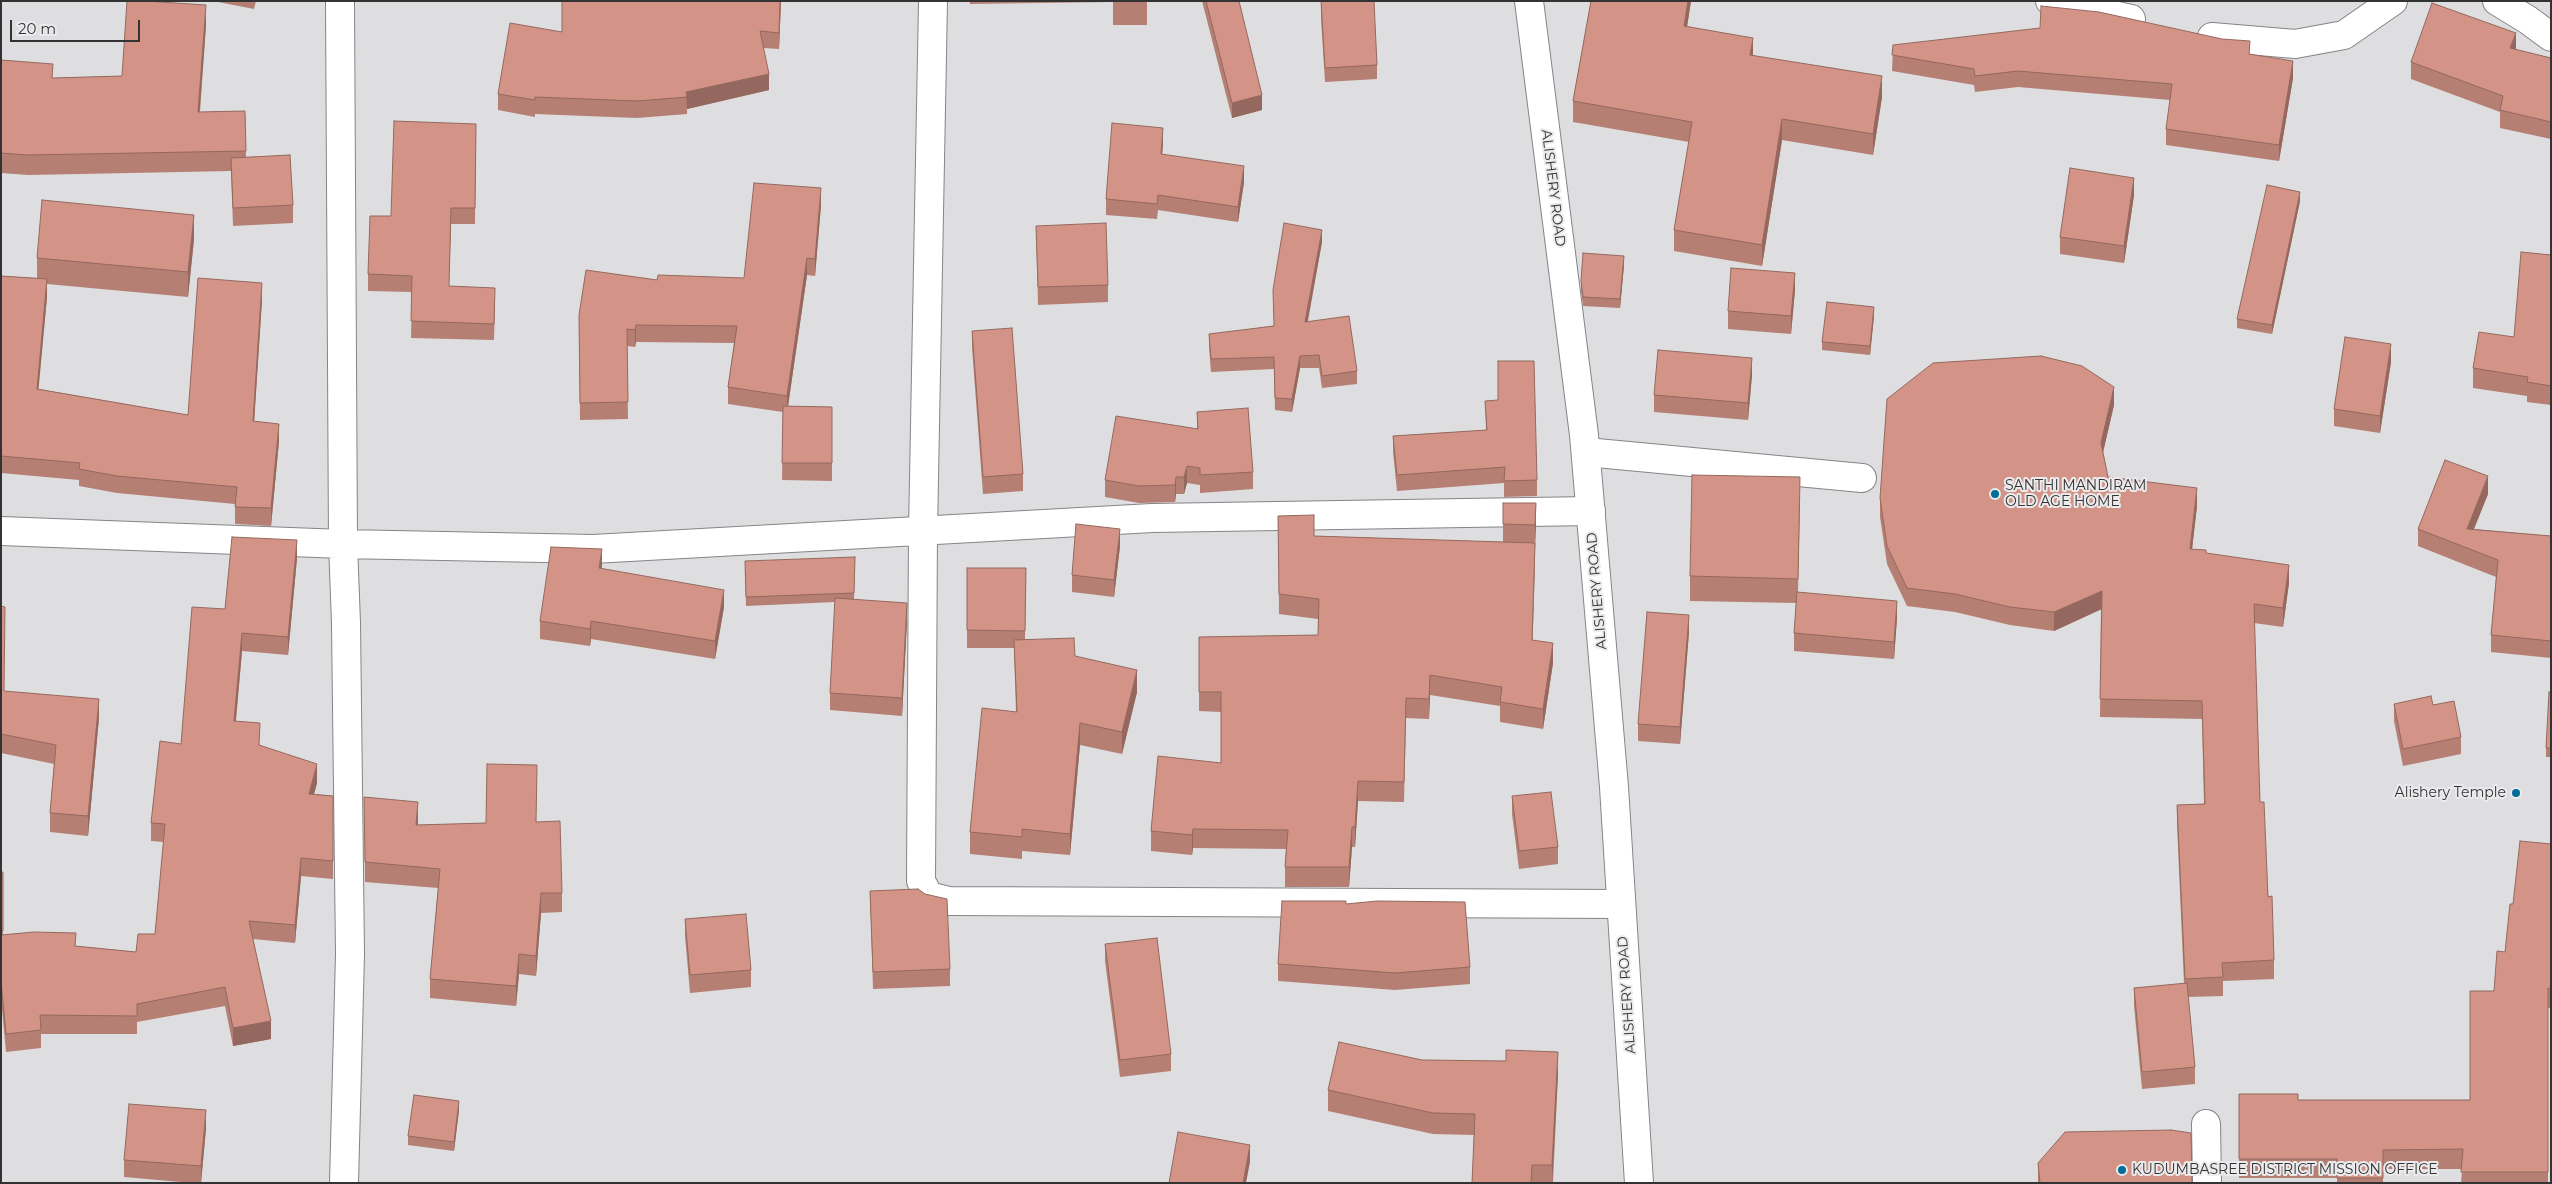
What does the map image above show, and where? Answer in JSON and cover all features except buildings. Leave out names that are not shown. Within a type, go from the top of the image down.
[{"type":"street","points":[[340,1],[343,544],[346,623],[350,954],[344,1183]]},
{"type":"street","points":[[933,1],[923,531],[921,881],[929,896],[959,902],[1621,904]]},
{"type":"street","name":"ALISHERY ROAD","points":[[1529,1],[1586,452],[1621,904],[1639,1183]]},
{"type":"street","points":[[2050,1],[2157,25]]},
{"type":"street","points":[[2186,31],[2225,40],[2295,44],[2344,35],[2394,1]]},
{"type":"street","points":[[2496,1],[2528,20],[2551,38]]},
{"type":"street","points":[[1586,452],[1862,478]]},
{"type":"street","points":[[1,531],[343,544],[593,549],[1152,518],[1591,511]]},
{"type":"street","points":[[2206,1124],[2207,1183]]},
{"type":"place","name":"SANTHI MANDIRAM OLD AGE HOME","points":[[1995,494]]},
{"type":"place","name":"Alishery Temple","points":[[2516,793]]},
{"type":"place","name":"KUDUMBASREE DISTRICT MISSION OFFICE","points":[[2122,1170]]}]
